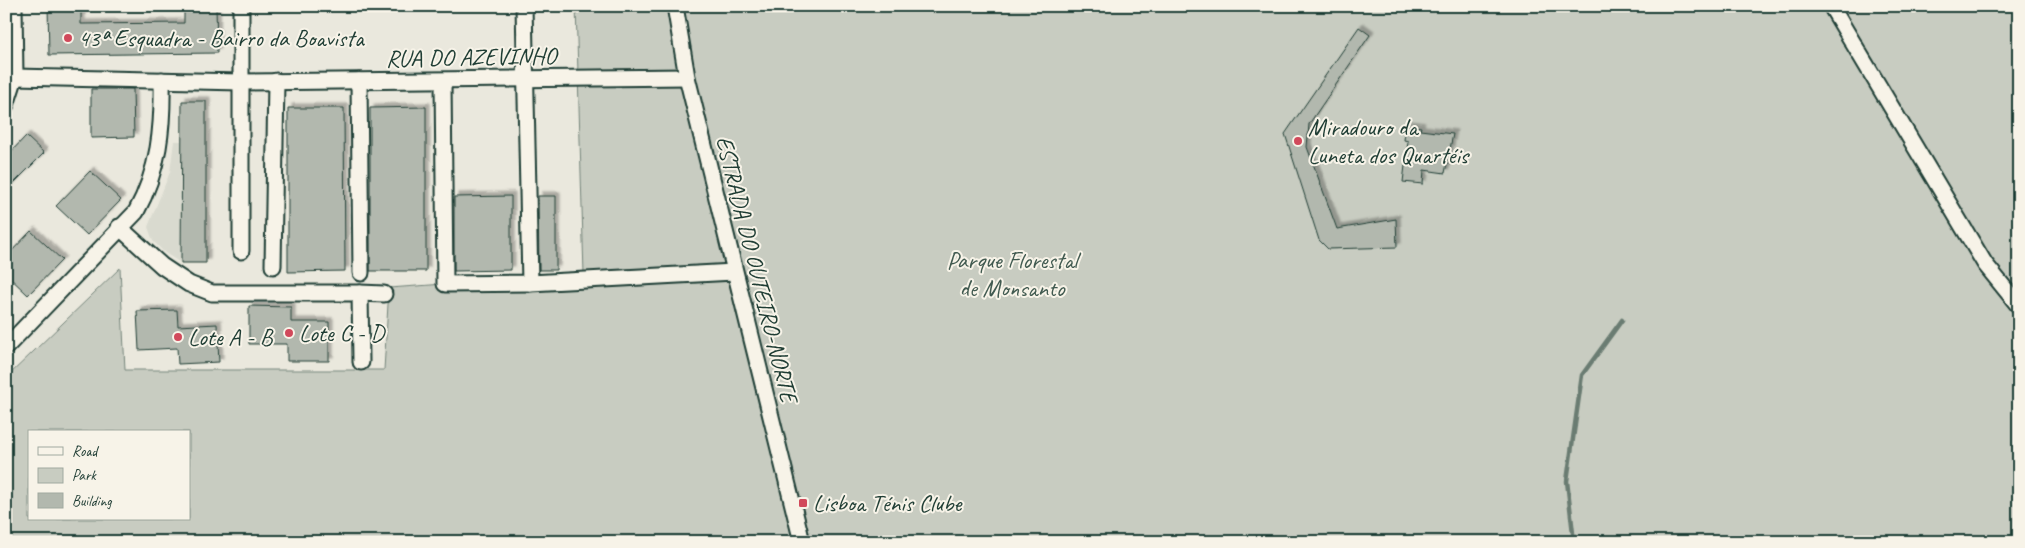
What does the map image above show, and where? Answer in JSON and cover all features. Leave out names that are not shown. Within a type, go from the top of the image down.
[{"type":"street","points":[[6,105],[15,77],[14,6]]},
{"type":"street","points":[[241,6],[241,251]]},
{"type":"street","points":[[524,6],[530,283]]},
{"type":"street","name":"ESTRADA DO OUTEIRO-NORTE","points":[[675,6],[687,77],[802,542]]},
{"type":"street","points":[[1831,6],[1985,264],[2019,306]]},
{"type":"street","name":"RUA DO AZEVINHO","points":[[15,77],[241,82],[687,77]]},
{"type":"street","points":[[6,347],[119,227],[136,212],[148,189],[156,167],[162,80]]},
{"type":"street","points":[[443,80],[445,284],[530,283],[734,272]]},
{"type":"street","points":[[274,266],[276,81]]},
{"type":"street","points":[[359,81],[361,273]]},
{"type":"street","points":[[119,227],[162,266],[189,284],[212,293],[384,294]]},
{"type":"street","points":[[360,294],[361,362]]},
{"type":"shaded area","points":[[174,141],[181,141],[181,263],[165,253],[153,241],[148,227],[170,172]]},
{"type":"green space","name":"Parque Florestal de Monsanto","points":[[576,6],[2019,6],[2019,542],[6,542],[6,378],[120,268],[125,370],[384,370],[389,288],[584,274]]},
{"type":"building","points":[[48,6],[81,6],[81,24],[184,23],[184,6],[216,6],[217,53],[49,55]]},
{"type":"building","name":"Miradouro da Luneta dos Quartéis","points":[[1359,27],[1370,35],[1309,124],[1307,147],[1337,229],[1396,219],[1397,247],[1328,249],[1319,240],[1285,134]]},
{"type":"building","points":[[91,89],[133,89],[134,137],[91,138]]},
{"type":"building","points":[[182,101],[206,101],[206,263],[181,263]]},
{"type":"building","points":[[426,107],[426,271],[370,271],[370,108]]},
{"type":"building","points":[[288,108],[344,108],[345,271],[288,272]]},
{"type":"building","points":[[1406,125],[1421,127],[1420,130],[1453,134],[1445,173],[1424,170],[1423,184],[1403,182],[1408,141],[1404,140]]},
{"type":"building","points":[[26,136],[44,153],[6,191],[6,157]]},
{"type":"building","points":[[90,171],[121,200],[87,235],[56,206]]},
{"type":"building","points":[[511,196],[511,270],[454,271],[454,197]]},
{"type":"building","points":[[538,196],[556,196],[556,270],[539,270]]},
{"type":"building","points":[[31,231],[62,260],[28,295],[6,274],[6,257]]},
{"type":"building","name":"Lote C - D","points":[[249,306],[291,307],[291,322],[329,322],[329,361],[287,361],[287,344],[249,344]]},
{"type":"building","name":"Lote A - B","points":[[177,310],[178,326],[217,324],[219,362],[178,364],[177,348],[139,350],[137,311]]},
{"type":"waterway","points":[[1574,542],[1567,481],[1582,375],[1622,320]]},
{"type":"place","name":"43ª Esquadra - Bairro da Boavista","points":[[68,38]]},
{"type":"place","name":"Miradouro da Luneta dos Quartéis","points":[[1298,141]]},
{"type":"place","name":"Lote C - D","points":[[289,333]]},
{"type":"place","name":"Lote A - B","points":[[178,337]]},
{"type":"place","name":"Lisboa Ténis Clube","points":[[803,503]]}]
